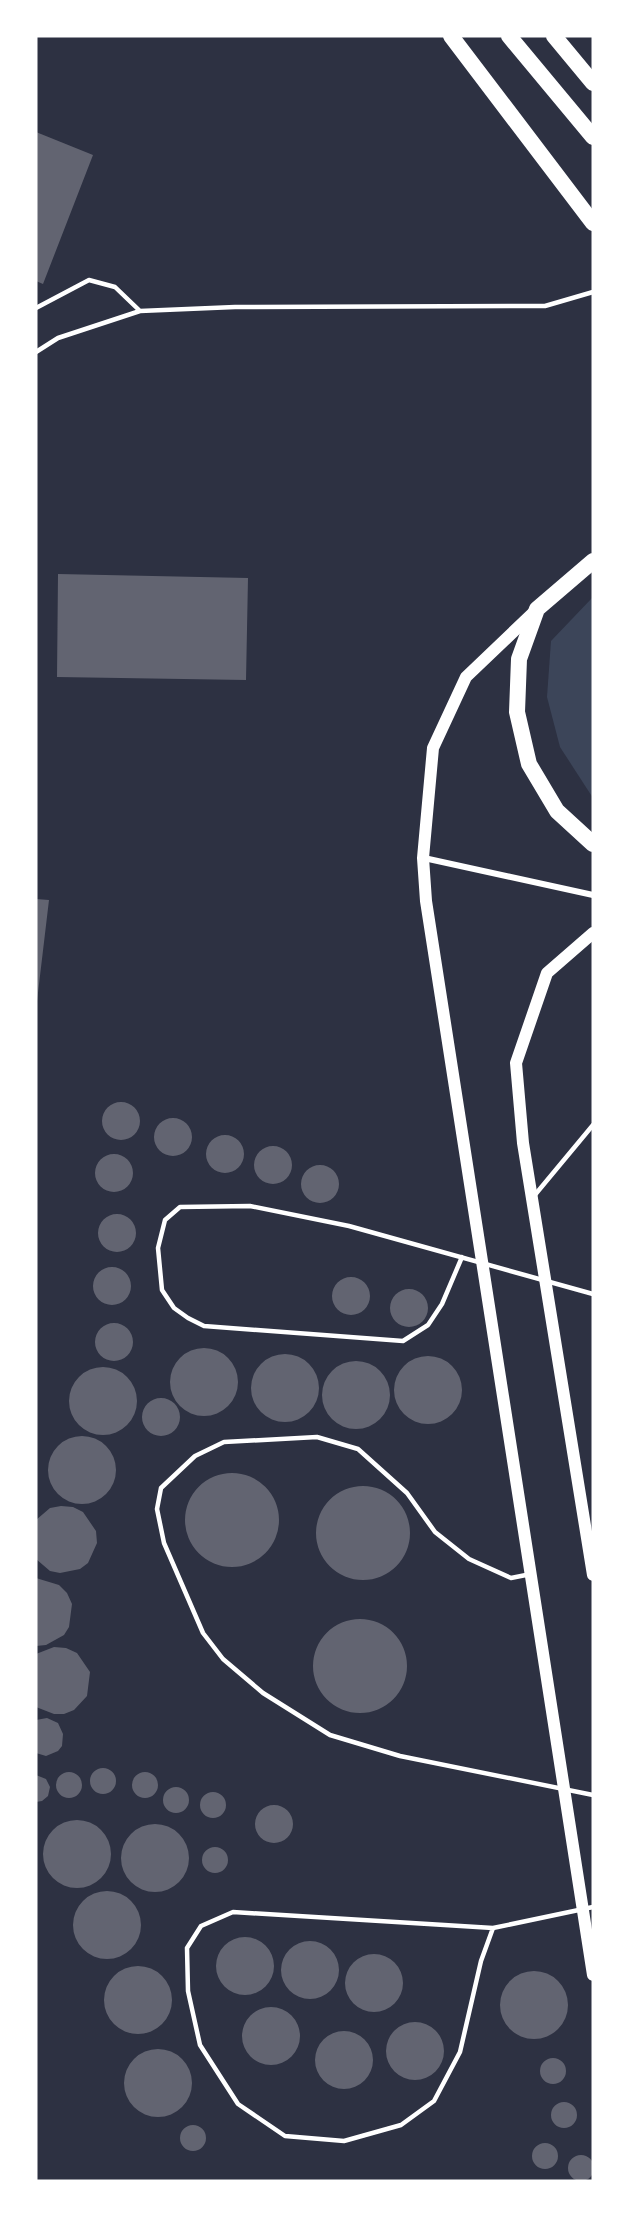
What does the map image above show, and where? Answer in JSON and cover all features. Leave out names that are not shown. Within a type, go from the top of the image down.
[{"type":"highway","points":[[451,36],[593,223]]},
{"type":"highway","points":[[509,36],[593,137]]},
{"type":"highway","points":[[554,36],[593,83]]},
{"type":"highway","points":[[593,561],[537,609],[519,659],[516,712],[529,764],[557,811],[593,844]]},
{"type":"main road","points":[[537,609],[466,677],[461,687],[434,748],[423,858],[426,901],[565,1791],[588,1909],[593,1975]]},
{"type":"main road","points":[[593,933],[547,973],[516,1063],[532,1198],[593,1575]]},
{"type":"street","points":[[423,858],[593,895]]},
{"type":"lane","points":[[36,308],[89,280],[115,287],[140,311]]},
{"type":"lane","points":[[36,352],[58,338],[140,311],[234,307],[545,306],[593,292]]},
{"type":"lane","points":[[532,1198],[593,1125]]},
{"type":"lane","points":[[462,1257],[441,1304],[428,1325],[403,1341],[204,1326],[174,1308],[162,1290],[158,1248],[165,1220],[180,1206],[250,1206],[349,1226],[482,1262],[546,1283],[593,1294]]},
{"type":"lane","points":[[531,1574],[511,1578],[469,1559],[435,1532],[407,1493],[358,1449],[317,1437],[224,1442],[195,1456],[161,1488],[157,1509],[164,1543],[203,1633],[223,1659],[262,1693],[330,1735],[400,1756],[593,1795]]},
{"type":"lane","points":[[493,1928],[481,1961],[460,2052],[434,2101],[401,2126],[344,2141],[285,2136],[238,2104],[200,2045],[188,1991],[187,1948],[201,1926],[233,1911],[493,1928],[588,1909]]},
{"type":"shaded area","points":[[593,597],[593,798],[560,747],[547,697],[551,641]]},
{"type":"building","points":[[36,132],[93,155],[43,284],[36,281]]},
{"type":"building","points":[[58,574],[248,578],[246,680],[57,677]]},
{"type":"building","points":[[36,899],[49,900],[37,1001],[36,1001]]},
{"type":"building","points":[[121,1102],[134,1108],[140,1121],[134,1134],[121,1140],[108,1134],[102,1121],[108,1108]]},
{"type":"building","points":[[173,1118],[186,1124],[192,1137],[186,1150],[173,1156],[160,1150],[154,1137],[160,1124]]},
{"type":"building","points":[[225,1135],[238,1141],[244,1154],[238,1167],[225,1173],[212,1167],[206,1154],[212,1141]]},
{"type":"building","points":[[273,1146],[286,1152],[292,1165],[286,1178],[273,1184],[260,1178],[254,1165],[260,1152]]},
{"type":"building","points":[[114,1154],[127,1160],[133,1173],[127,1186],[114,1192],[101,1186],[95,1173],[101,1160]]},
{"type":"building","points":[[320,1165],[333,1171],[339,1184],[333,1197],[320,1203],[307,1197],[301,1184],[307,1171]]},
{"type":"building","points":[[117,1214],[130,1220],[136,1233],[130,1246],[117,1252],[104,1246],[98,1233],[104,1220]]},
{"type":"building","points":[[112,1267],[125,1273],[131,1286],[125,1299],[112,1305],[99,1299],[93,1286],[99,1273]]},
{"type":"building","points":[[351,1277],[364,1283],[370,1296],[364,1309],[351,1315],[338,1309],[332,1296],[338,1283]]},
{"type":"building","points":[[409,1289],[422,1295],[428,1308],[422,1321],[409,1327],[396,1321],[390,1308],[396,1295]]},
{"type":"building","points":[[114,1323],[127,1329],[133,1342],[127,1355],[114,1361],[101,1355],[95,1342],[101,1329]]},
{"type":"building","points":[[204,1348],[217,1351],[228,1358],[235,1369],[238,1382],[235,1395],[228,1406],[217,1413],[204,1416],[191,1413],[180,1406],[173,1395],[170,1382],[173,1369],[180,1358],[191,1351]]},
{"type":"building","points":[[285,1354],[298,1357],[309,1364],[316,1375],[319,1388],[316,1401],[309,1412],[298,1419],[285,1422],[272,1419],[261,1412],[254,1401],[251,1388],[254,1375],[261,1364],[272,1357]]},
{"type":"building","points":[[428,1356],[441,1359],[452,1366],[459,1377],[462,1390],[459,1403],[452,1414],[441,1421],[428,1424],[415,1421],[404,1414],[397,1403],[394,1390],[397,1377],[404,1366],[415,1359]]},
{"type":"building","points":[[356,1361],[369,1364],[380,1371],[387,1382],[390,1395],[387,1408],[380,1419],[369,1426],[356,1429],[343,1426],[332,1419],[325,1408],[322,1395],[325,1382],[332,1371],[343,1364]]},
{"type":"building","points":[[103,1367],[116,1370],[127,1377],[134,1388],[137,1401],[134,1414],[127,1425],[116,1432],[103,1435],[90,1432],[79,1425],[72,1414],[69,1401],[72,1388],[79,1377],[90,1370]]},
{"type":"building","points":[[161,1398],[174,1404],[180,1417],[174,1430],[161,1436],[148,1430],[142,1417],[148,1404]]},
{"type":"building","points":[[82,1436],[95,1439],[106,1446],[113,1457],[116,1470],[113,1483],[106,1494],[95,1501],[82,1504],[69,1501],[58,1494],[51,1483],[48,1470],[51,1457],[58,1446],[69,1439]]},
{"type":"building","points":[[232,1473],[250,1477],[265,1487],[275,1502],[279,1520],[275,1538],[265,1553],[250,1563],[232,1567],[214,1563],[199,1553],[189,1538],[185,1520],[189,1502],[199,1487],[214,1477]]},
{"type":"building","points":[[363,1486],[381,1490],[396,1500],[406,1515],[410,1533],[406,1551],[396,1566],[381,1576],[363,1580],[345,1576],[330,1566],[320,1551],[316,1533],[320,1515],[330,1500],[345,1490]]},
{"type":"building","points":[[73,1507],[83,1512],[96,1531],[97,1543],[88,1563],[80,1569],[60,1573],[50,1571],[36,1559],[36,1520],[50,1508]]},
{"type":"building","points":[[36,1578],[59,1585],[67,1593],[72,1604],[69,1627],[64,1635],[46,1645],[36,1646]]},
{"type":"building","points":[[360,1619],[378,1623],[393,1633],[403,1648],[407,1666],[403,1684],[393,1699],[378,1709],[360,1713],[342,1709],[327,1699],[317,1684],[313,1666],[317,1648],[327,1633],[342,1623]]},
{"type":"building","points":[[54,1647],[66,1648],[77,1653],[90,1672],[87,1696],[74,1710],[64,1714],[54,1714],[36,1707],[36,1654]]},
{"type":"building","points":[[47,1718],[58,1723],[63,1734],[62,1746],[58,1751],[46,1756],[36,1753],[36,1720]]},
{"type":"building","points":[[103,1768],[112,1772],[116,1781],[112,1790],[103,1794],[94,1790],[90,1781],[94,1772]]},
{"type":"building","points":[[69,1772],[79,1775],[82,1785],[79,1795],[69,1798],[59,1795],[56,1785],[59,1775]]},
{"type":"building","points":[[145,1772],[154,1776],[158,1785],[154,1794],[145,1798],[136,1794],[132,1785],[136,1776]]},
{"type":"building","points":[[36,1775],[46,1779],[50,1787],[48,1796],[36,1802]]},
{"type":"building","points":[[176,1787],[186,1790],[189,1800],[186,1810],[176,1813],[166,1810],[163,1800],[166,1790]]},
{"type":"building","points":[[213,1792],[222,1796],[226,1805],[222,1814],[213,1818],[204,1814],[200,1805],[204,1796]]},
{"type":"building","points":[[274,1805],[287,1811],[293,1824],[287,1837],[274,1843],[261,1837],[255,1824],[261,1811]]},
{"type":"building","points":[[77,1820],[90,1823],[101,1830],[108,1841],[111,1854],[108,1867],[101,1878],[90,1885],[77,1888],[64,1885],[53,1878],[46,1867],[43,1854],[46,1841],[53,1830],[64,1823]]},
{"type":"building","points":[[155,1824],[168,1827],[179,1834],[186,1845],[189,1858],[186,1871],[179,1882],[168,1889],[155,1892],[142,1889],[131,1882],[124,1871],[121,1858],[124,1845],[131,1834],[142,1827]]},
{"type":"building","points":[[215,1847],[225,1850],[228,1860],[225,1870],[215,1873],[205,1870],[202,1860],[205,1850]]},
{"type":"building","points":[[107,1891],[120,1894],[131,1901],[138,1912],[141,1925],[138,1938],[131,1949],[120,1956],[107,1959],[94,1956],[83,1949],[76,1938],[73,1925],[76,1912],[83,1901],[94,1894]]},
{"type":"building","points":[[245,1937],[256,1939],[269,1950],[274,1966],[272,1977],[261,1990],[245,1995],[234,1993],[221,1982],[216,1966],[218,1955],[229,1942]]},
{"type":"building","points":[[310,1941],[321,1943],[334,1954],[339,1970],[337,1981],[326,1994],[310,1999],[299,1997],[286,1986],[281,1970],[283,1959],[294,1946]]},
{"type":"building","points":[[374,1954],[385,1956],[398,1967],[403,1983],[401,1994],[390,2007],[374,2012],[363,2010],[350,1999],[345,1983],[347,1972],[358,1959]]},
{"type":"building","points":[[138,1966],[151,1969],[162,1976],[169,1987],[172,2000],[169,2013],[162,2024],[151,2031],[138,2034],[125,2031],[114,2024],[107,2013],[104,2000],[107,1987],[114,1976],[125,1969]]},
{"type":"building","points":[[534,1971],[547,1974],[558,1981],[565,1992],[568,2005],[565,2018],[558,2029],[547,2036],[534,2039],[521,2036],[510,2029],[503,2018],[500,2005],[503,1992],[510,1981],[521,1974]]},
{"type":"building","points":[[271,2007],[282,2009],[295,2020],[300,2036],[298,2047],[287,2060],[271,2065],[260,2063],[247,2052],[242,2036],[244,2025],[255,2012]]},
{"type":"building","points":[[415,2022],[426,2024],[439,2035],[444,2051],[442,2062],[431,2075],[415,2080],[404,2078],[391,2067],[386,2051],[388,2040],[399,2027]]},
{"type":"building","points":[[344,2031],[355,2033],[368,2044],[373,2060],[371,2071],[360,2084],[344,2089],[333,2087],[320,2076],[315,2060],[317,2049],[328,2036]]},
{"type":"building","points":[[158,2049],[171,2052],[182,2059],[189,2070],[192,2083],[189,2096],[182,2107],[171,2114],[158,2117],[145,2114],[134,2107],[127,2096],[124,2083],[127,2070],[134,2059],[145,2052]]},
{"type":"building","points":[[553,2058],[563,2061],[566,2071],[563,2081],[553,2084],[543,2081],[540,2071],[543,2061]]},
{"type":"building","points":[[564,2102],[573,2106],[577,2115],[573,2124],[564,2128],[555,2124],[551,2115],[555,2106]]},
{"type":"building","points":[[193,2125],[203,2128],[206,2138],[203,2148],[193,2151],[183,2148],[180,2138],[183,2128]]},
{"type":"building","points":[[545,2143],[554,2147],[558,2156],[554,2165],[545,2169],[536,2165],[532,2156],[536,2147]]},
{"type":"building","points":[[581,2155],[590,2159],[594,2168],[590,2177],[581,2181],[572,2177],[568,2168],[572,2159]]}]
